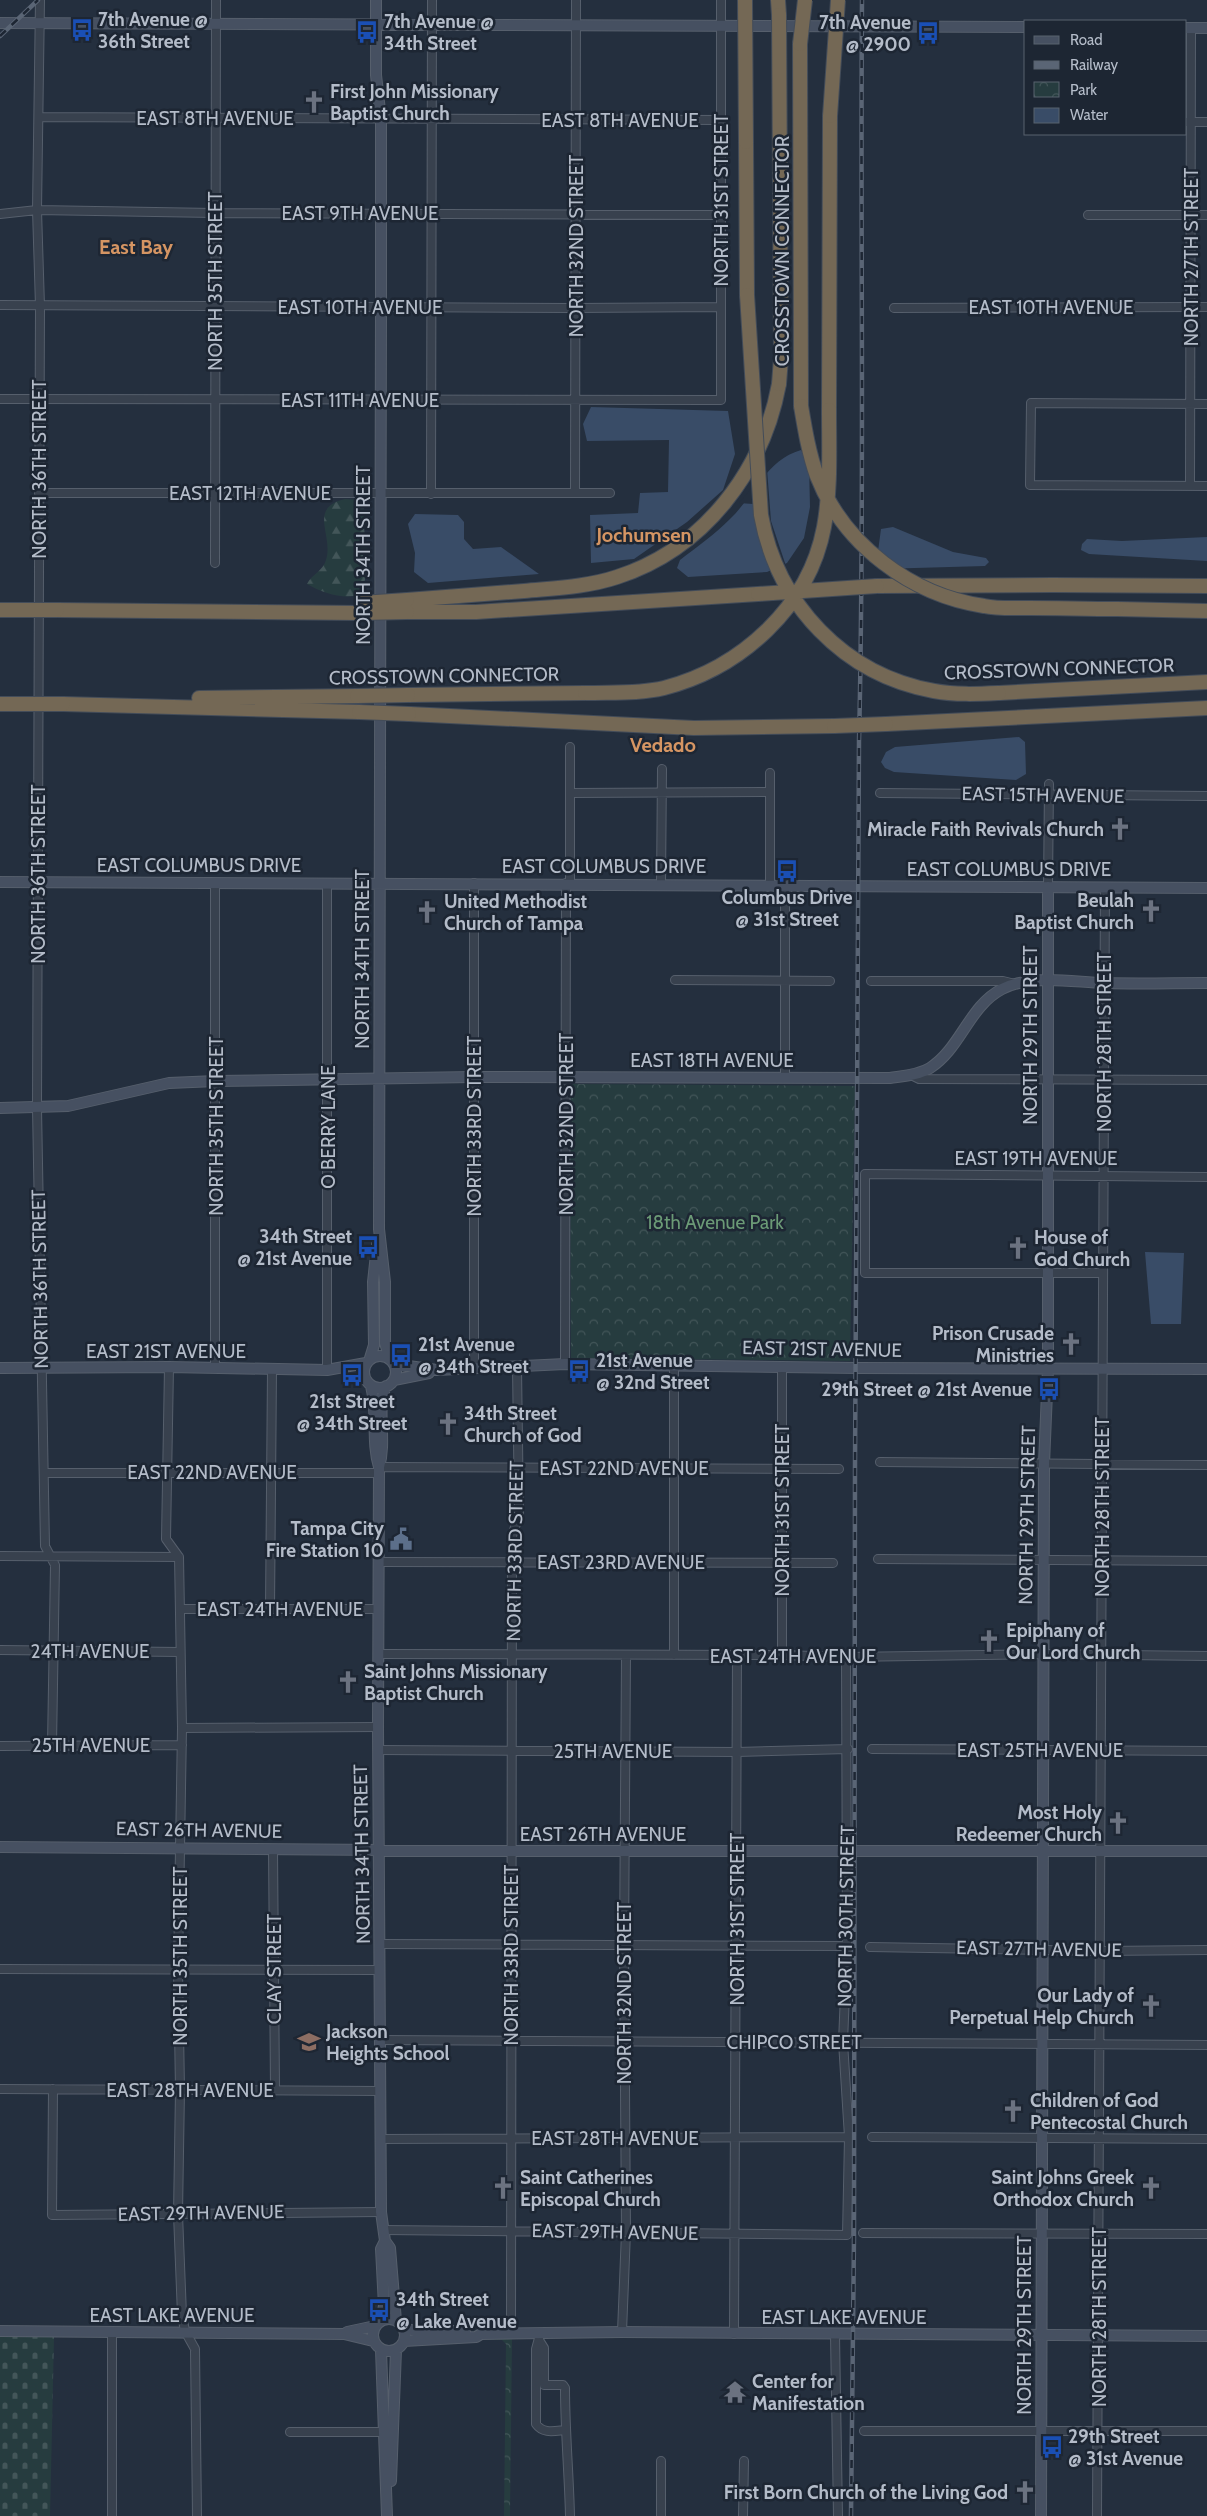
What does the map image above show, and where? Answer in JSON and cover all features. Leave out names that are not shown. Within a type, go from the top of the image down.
[{"type":"highway","name":"CROSSTOWN CONNECTOR","points":[[745,0],[748,321],[758,490],[763,527],[770,551],[781,578],[803,613],[823,635],[854,660],[886,677],[920,689],[951,694],[999,693],[1207,682]]},
{"type":"highway","name":"CROSSTOWN CONNECTOR","points":[[407,606],[580,586],[617,577],[653,562],[696,531],[731,496],[761,446],[779,384],[781,358],[779,0]]},
{"type":"highway","name":"CROSSTOWN CONNECTOR","points":[[800,0],[802,406],[811,457],[830,502],[853,535],[879,559],[908,580],[958,601],[985,607],[1207,611]]},
{"type":"highway","points":[[800,44],[804,0]]},
{"type":"highway","points":[[829,0],[830,116]]},
{"type":"highway","name":"CROSSTOWN CONNECTOR","points":[[63,704],[194,698],[585,693],[663,688],[708,672],[735,658],[755,642],[784,613],[810,568],[824,528],[828,487],[830,116],[838,0]]},
{"type":"highway","points":[[0,610],[197,611],[407,606],[476,612],[877,586],[1207,586]]},
{"type":"highway","points":[[0,704],[360,712],[694,728],[886,724],[1207,708]]},
{"type":"street","name":"NORTH 36TH STREET","points":[[40,0],[37,210],[40,306],[37,1108],[40,1368],[45,1546],[55,1565],[52,1745]]},
{"type":"street","name":"NORTH 35TH STREET","points":[[215,563],[214,213],[216,0]]},
{"type":"street","name":"NORTH 34TH STREET","points":[[368,1361],[374,1345],[373,1282],[379,1229],[381,120],[376,75],[376,0]]},
{"type":"street","points":[[431,494],[432,0]]},
{"type":"street","name":"NORTH 32ND STREET","points":[[575,492],[576,0]]},
{"type":"street","name":"NORTH 31ST STREET","points":[[721,0],[721,400]]},
{"type":"street","points":[[0,23],[216,26],[1024,27]]},
{"type":"street","points":[[1188,28],[1207,28]]},
{"type":"street","name":"NORTH 27TH STREET","points":[[1188,28],[1188,122],[1191,215],[1190,486]]},
{"type":"street","name":"EAST 8TH AVENUE","points":[[39,117],[721,120]]},
{"type":"street","points":[[1188,122],[1207,122]]},
{"type":"street","name":"EAST 9TH AVENUE","points":[[0,214],[37,210],[214,213],[721,215]]},
{"type":"street","points":[[1088,215],[1207,215]]},
{"type":"street","name":"EAST 10TH AVENUE","points":[[0,305],[721,307]]},
{"type":"street","name":"EAST 10TH AVENUE","points":[[894,308],[1207,308]]},
{"type":"street","name":"EAST 11TH AVENUE","points":[[0,399],[215,401],[721,400]]},
{"type":"street","points":[[1207,404],[1031,403],[1030,486],[1207,486]]},
{"type":"street","name":"EAST 12TH AVENUE","points":[[39,493],[610,493]]},
{"type":"street","name":"NORTH 32ND STREET","points":[[565,1364],[570,747]]},
{"type":"street","points":[[661,884],[662,769]]},
{"type":"street","points":[[770,773],[770,884]]},
{"type":"street","name":"NORTH 29TH STREET","points":[[1040,2516],[1044,1464],[1048,1368],[1049,784]]},
{"type":"street","points":[[570,793],[661,791],[770,792]]},
{"type":"street","name":"EAST 15TH AVENUE","points":[[880,793],[1207,796]]},
{"type":"street","name":"EAST COLUMBUS DRIVE","points":[[0,882],[784,884],[1207,888]]},
{"type":"street","name":"NORTH 35TH STREET","points":[[215,883],[215,1368]]},
{"type":"street","name":"O BERRY LANE","points":[[327,883],[330,1370]]},
{"type":"street","name":"NORTH 33RD STREET","points":[[474,883],[474,1368]]},
{"type":"street","points":[[784,884],[785,1078]]},
{"type":"street","name":"NORTH 28TH STREET","points":[[1098,2516],[1102,1851],[1101,1464],[1105,888]]},
{"type":"street","points":[[675,980],[830,981]]},
{"type":"street","points":[[871,982],[1003,981],[1015,984]]},
{"type":"street","points":[[911,1075],[930,1068],[936,1063],[978,1008],[1002,989],[1015,984],[1048,981],[1207,984]]},
{"type":"street","name":"EAST 18TH AVENUE","points":[[216,1081],[473,1077],[874,1078],[911,1075],[919,1079],[1207,1080]]},
{"type":"street","points":[[0,1108],[68,1106],[169,1083],[216,1081]]},
{"type":"street","name":"EAST 19TH AVENUE","points":[[1048,1273],[865,1273],[865,1174],[1207,1177]]},
{"type":"street","name":"NORTH 34TH STREET","points":[[379,1229],[386,1282],[385,1343],[392,1361]]},
{"type":"street","points":[[1048,1273],[1103,1273]]},
{"type":"street","points":[[378,1356],[392,1361],[396,1374],[390,1383],[371,1386],[364,1376],[368,1361],[378,1356]]},
{"type":"street","name":"EAST 21ST AVENUE","points":[[330,1370],[368,1361]]},
{"type":"street","name":"EAST 21ST AVENUE","points":[[392,1361],[437,1370]]},
{"type":"street","name":"EAST 21ST AVENUE","points":[[390,1383],[437,1370],[565,1364],[1207,1369]]},
{"type":"street","points":[[674,1365],[674,1655]]},
{"type":"street","name":"NORTH 31ST STREET","points":[[782,1366],[782,1655]]},
{"type":"street","points":[[169,1367],[166,1540],[179,1557]]},
{"type":"street","name":"EAST 21ST AVENUE","points":[[0,1368],[169,1367],[330,1370],[364,1376]]},
{"type":"street","name":"NORTH 33RD STREET","points":[[511,2334],[511,1750],[514,1654],[512,1536],[519,1515],[517,1367]]},
{"type":"street","points":[[270,1609],[272,1369]]},
{"type":"street","name":"NORTH 34TH STREET","points":[[390,1383],[382,1400],[384,1452],[380,1470],[378,1727],[380,2212],[384,2236],[390,2248],[400,2324]]},
{"type":"street","name":"NORTH 34TH STREET","points":[[371,1386],[375,1454],[380,1470]]},
{"type":"street","points":[[880,1462],[1207,1465]]},
{"type":"street","name":"EAST 22ND AVENUE","points":[[44,1473],[518,1468],[783,1468],[839,1470]]},
{"type":"street","points":[[0,1556],[179,1557]]},
{"type":"street","name":"NORTH 35TH STREET","points":[[179,1557],[182,1745],[178,1969],[180,2090],[178,2214],[185,2331],[195,2350],[196,2516]]},
{"type":"street","points":[[878,1559],[1207,1561]]},
{"type":"street","name":"EAST 23RD AVENUE","points":[[379,1562],[833,1563]]},
{"type":"street","name":"EAST 24TH AVENUE","points":[[180,1609],[379,1610]]},
{"type":"street","name":"24TH AVENUE","points":[[0,1650],[180,1652]]},
{"type":"street","name":"EAST 24TH AVENUE","points":[[379,1654],[782,1655],[846,1657],[1043,1654],[1207,1656]]},
{"type":"street","name":"NORTH 32ND STREET","points":[[622,2332],[626,2232],[624,1946],[626,1655]]},
{"type":"street","name":"NORTH 31ST STREET","points":[[734,2334],[737,2041],[737,1655]]},
{"type":"street","name":"NORTH 30TH STREET","points":[[846,1657],[848,1750],[847,1946],[843,2042],[849,2137],[847,2236]]},
{"type":"street","points":[[182,1728],[378,1727]]},
{"type":"street","name":"25TH AVENUE","points":[[0,1746],[182,1745]]},
{"type":"street","name":"EAST 25TH AVENUE","points":[[872,1749],[1207,1751]]},
{"type":"street","name":"25TH AVENUE","points":[[378,1750],[738,1752],[848,1750]]},
{"type":"street","name":"EAST 26TH AVENUE","points":[[0,1847],[511,1851],[1207,1851]]},
{"type":"street","name":"CLAY STREET","points":[[273,1849],[275,2090]]},
{"type":"street","points":[[380,1944],[847,1946]]},
{"type":"street","name":"EAST 27TH AVENUE","points":[[870,1947],[1043,1948],[1101,1951],[1207,1950]]},
{"type":"street","points":[[0,1969],[380,1970]]},
{"type":"street","name":"CHIPCO STREET","points":[[380,2040],[737,2041],[1100,2046],[1207,2044]]},
{"type":"street","name":"EAST 28TH AVENUE","points":[[0,2089],[380,2091]]},
{"type":"street","name":"EAST 29TH AVENUE","points":[[53,2090],[52,2215],[380,2212]]},
{"type":"street","name":"EAST 28TH AVENUE","points":[[380,2140],[849,2137]]},
{"type":"street","points":[[872,2137],[1207,2139]]},
{"type":"street","name":"EAST 29TH AVENUE","points":[[384,2236],[510,2230],[847,2236]]},
{"type":"street","points":[[863,2233],[1207,2234]]},
{"type":"street","name":"NORTH 34TH STREET","points":[[378,2323],[384,2306],[382,2249],[384,2236]]},
{"type":"street","points":[[378,2323],[400,2324],[404,2341],[396,2350],[394,2431],[388,2516],[383,2432],[383,2363],[381,2350],[373,2341],[378,2323]]},
{"type":"street","name":"EAST LAKE AVENUE","points":[[344,2334],[378,2323]]},
{"type":"street","name":"EAST LAKE AVENUE","points":[[400,2324],[416,2331],[475,2331],[481,2334],[511,2334],[539,2337],[622,2332],[835,2335],[1207,2336]]},
{"type":"street","name":"EAST LAKE AVENUE","points":[[0,2331],[185,2331],[344,2334],[373,2341]]},
{"type":"street","points":[[112,2332],[112,2516]]},
{"type":"street","name":"EAST LAKE AVENUE","points":[[404,2341],[476,2337],[481,2334]]},
{"type":"street","points":[[835,2335],[838,2516]]},
{"type":"street","points":[[539,2337],[536,2349],[536,2424],[540,2429],[546,2431],[565,2430]]},
{"type":"street","points":[[539,2337],[544,2348],[544,2385],[563,2385],[565,2388],[565,2430],[568,2443],[570,2516]]},
{"type":"street","points":[[381,2350],[396,2350]]},
{"type":"street","points":[[290,2432],[394,2431]]},
{"type":"street","points":[[864,2431],[1207,2431]]},
{"type":"street","points":[[743,2516],[744,2461]]},
{"type":"street","points":[[661,2462],[661,2516]]},
{"type":"green space","points":[[345,499],[359,500],[364,507],[364,529],[369,558],[362,595],[333,595],[307,584],[325,564],[328,551],[324,516],[327,509],[334,503]]},
{"type":"green space","name":"18th Avenue Park","points":[[570,1084],[855,1086],[850,1361],[571,1358]]},
{"type":"green space","points":[[0,2336],[54,2337],[50,2516],[0,2516]]},
{"type":"green space","points":[[483,2339],[512,2339],[510,2516],[504,2516],[506,2344],[502,2340]]},
{"type":"water","points":[[591,407],[728,411],[735,454],[723,490],[687,522],[634,559],[591,563],[590,515],[638,513],[640,493],[668,492],[669,440],[587,441],[583,424]]},
{"type":"water","points":[[801,450],[809,464],[810,507],[804,538],[787,563],[767,572],[688,577],[677,568],[680,560],[712,535],[739,510],[770,470],[789,455]]},
{"type":"water","points":[[415,514],[458,515],[464,522],[464,539],[473,549],[501,547],[539,574],[428,583],[414,572],[415,553],[408,524]]},
{"type":"water","points":[[893,527],[953,552],[986,558],[989,562],[985,566],[880,569],[876,566],[881,529]]},
{"type":"water","points":[[1207,537],[1207,561],[1089,554],[1081,550],[1082,544],[1087,539],[1122,541]]},
{"type":"water","points":[[1019,737],[1025,742],[1026,774],[1016,780],[894,772],[885,768],[881,762],[886,752],[895,747]]},
{"type":"water","points":[[1145,1252],[1184,1253],[1181,1324],[1151,1324]]},
{"type":"pier","points":[[767,469],[771,521],[786,566],[771,573],[761,545],[753,504],[739,503]]},
{"type":"railway","points":[[0,36],[38,0]]},
{"type":"railway","points":[[851,2516],[854,2237],[855,1468],[859,741],[862,556],[862,0]]},
{"type":"place","name":"7th Avenue @ 36th Street","points":[[82,30]]},
{"type":"place","name":"7th Avenue @ 34th Street","points":[[367,32]]},
{"type":"place","name":"7th Avenue @ 2900","points":[[928,33]]},
{"type":"place","name":"First John Missionary Baptist Church","points":[[314,102]]},
{"type":"place","name":"Miracle Faith Revivals Church","points":[[1120,829]]},
{"type":"place","name":"Columbus Drive @ 31st Street","points":[[787,871]]},
{"type":"place","name":"Beulah Baptist Church","points":[[1151,911]]},
{"type":"place","name":"United Methodist Church of Tampa","points":[[427,912]]},
{"type":"place","name":"34th Street @ 21st Avenue","points":[[368,1247]]},
{"type":"place","name":"House of God Church","points":[[1018,1248]]},
{"type":"place","name":"Prison Crusade Ministries","points":[[1071,1344]]},
{"type":"place","name":"21st Avenue @ 34th Street","points":[[401,1355]]},
{"type":"place","name":"21st Avenue @ 32nd Street","points":[[579,1371]]},
{"type":"place","name":"21st Street @ 34th Street","points":[[352,1375]]},
{"type":"place","name":"29th Street @ 21st Avenue","points":[[1049,1389]]},
{"type":"place","name":"34th Street Church of God","points":[[448,1424]]},
{"type":"place","name":"Tampa City Fire Station 10","points":[[401,1539]]},
{"type":"place","name":"Epiphany of Our Lord Church","points":[[989,1641]]},
{"type":"place","name":"Saint Johns Missionary Baptist Church","points":[[348,1682]]},
{"type":"place","name":"Most Holy Redeemer Church","points":[[1118,1823]]},
{"type":"place","name":"Our Lady of Perpetual Help Church","points":[[1151,2006]]},
{"type":"place","name":"Jackson Heights School","points":[[309,2042]]},
{"type":"place","name":"Children of God Pentecostal Church","points":[[1013,2111]]},
{"type":"place","name":"Saint Catherines Episcopal Church","points":[[503,2188]]},
{"type":"place","name":"Saint Johns Greek Orthodox Church","points":[[1151,2188]]},
{"type":"place","name":"34th Street @ Lake Avenue","points":[[379,2310]]},
{"type":"place","name":"Center for Manifestation","points":[[735,2392]]},
{"type":"place","name":"29th Street @ 31st Avenue","points":[[1052,2447]]},
{"type":"place","name":"First Born Church of the Living God","points":[[1025,2492]]},
{"type":"district","name":"East Bay","points":[[136,247]]},
{"type":"district","name":"Jochumsen","points":[[644,535]]},
{"type":"district","name":"Vedado","points":[[663,745]]}]
